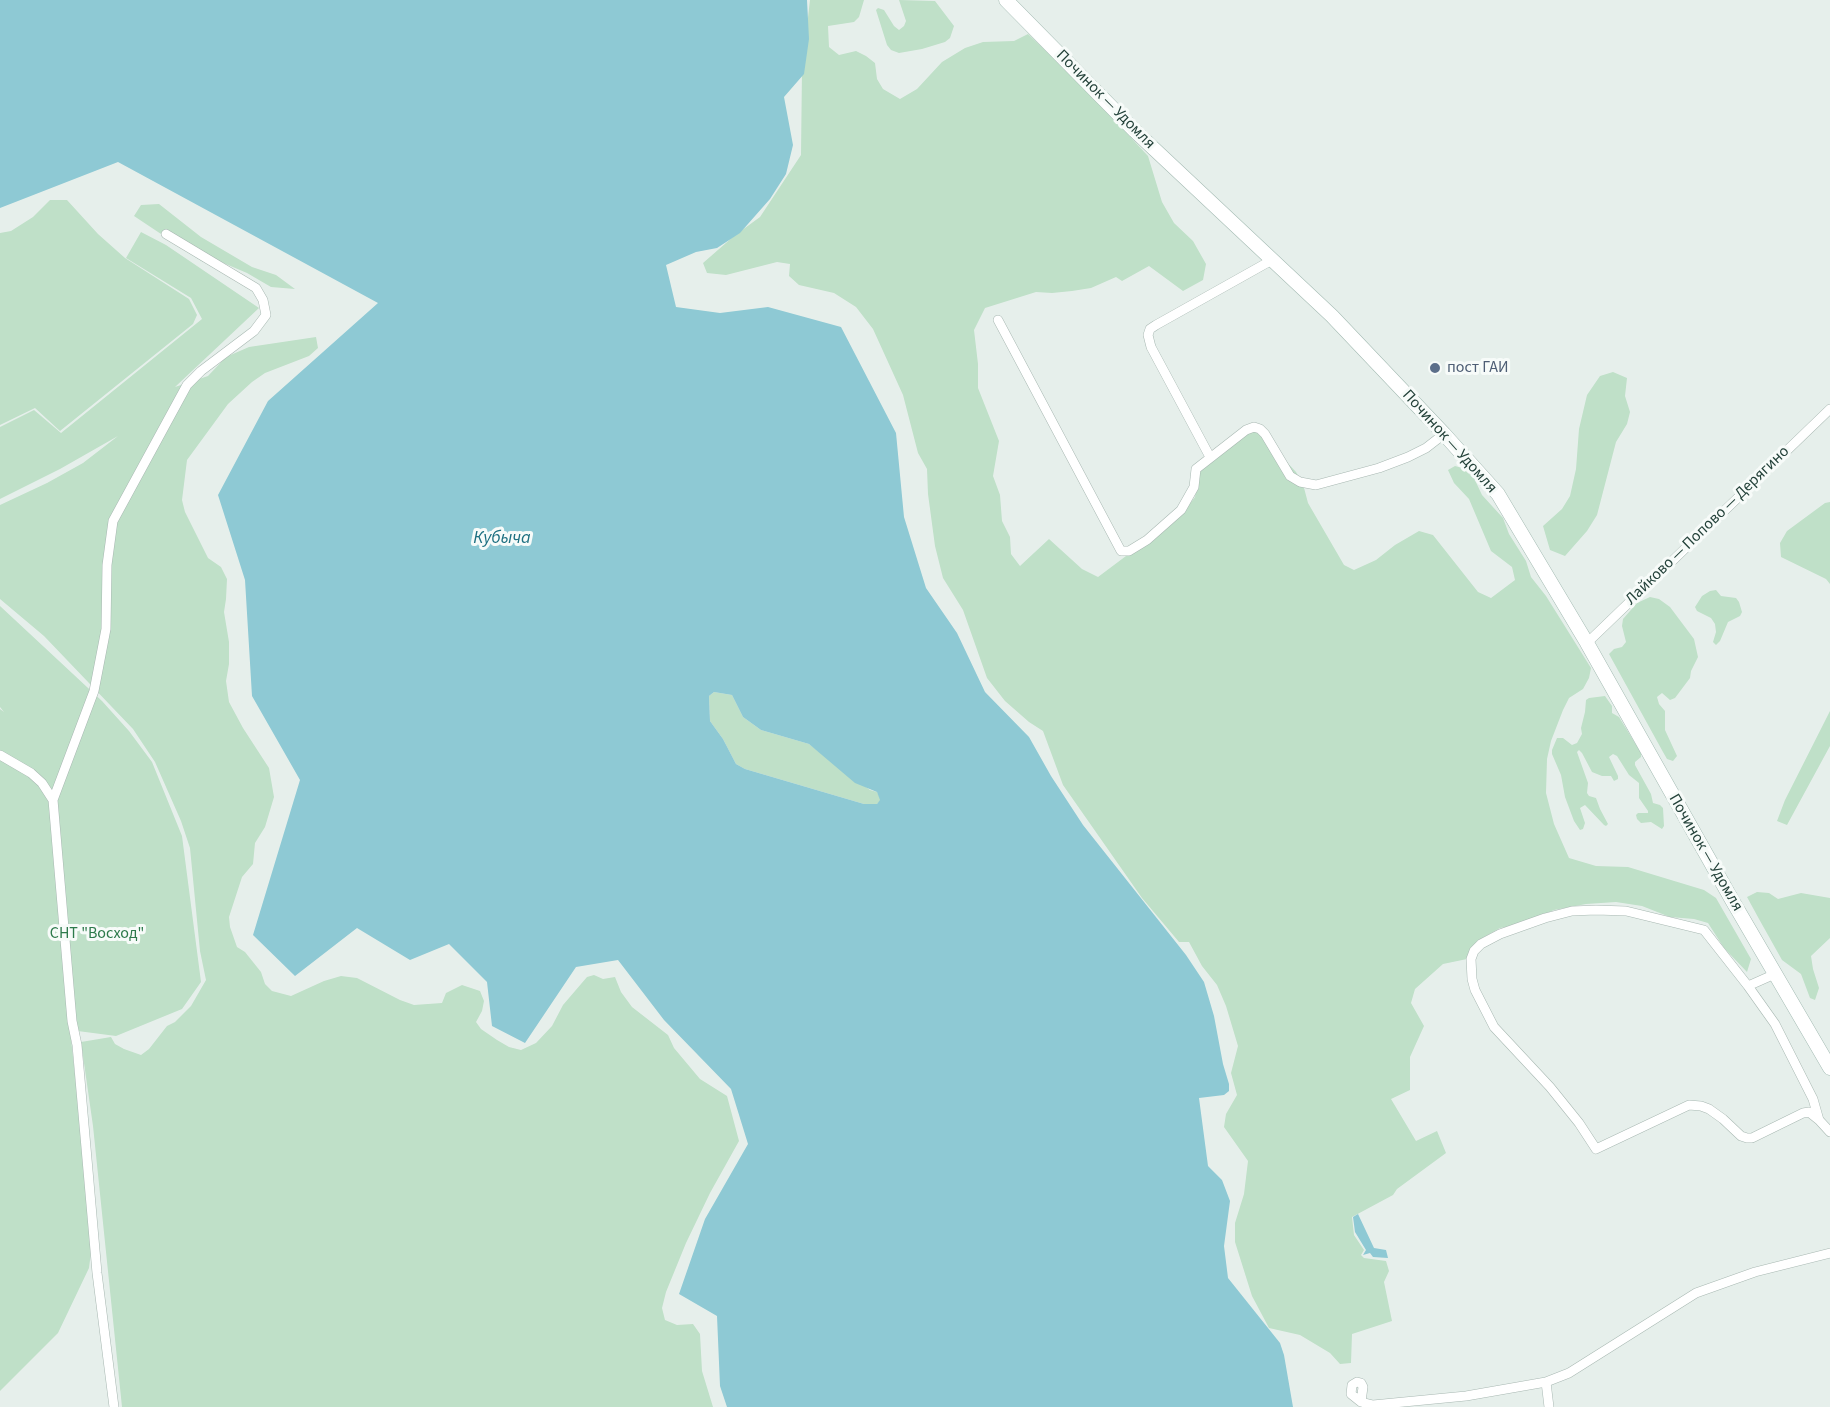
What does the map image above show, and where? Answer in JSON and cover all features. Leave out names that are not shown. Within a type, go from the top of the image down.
[{"type":"main road","name":"Починок — Удомля","points":[[1006,0],[1135,132],[1332,316],[1498,494],[1587,643],[1830,1068]]},
{"type":"street","points":[[114,1407],[97,1273],[53,800],[94,691],[106,629],[107,565],[113,520],[187,385],[201,370],[254,331],[266,315],[263,300],[256,288],[166,234]]},
{"type":"street","points":[[1210,457],[1151,347],[1148,335],[1150,329],[1156,325],[1272,260]]},
{"type":"street","points":[[998,320],[1120,551],[1129,551],[1147,540],[1181,510],[1194,487],[1196,469],[1246,430],[1254,427],[1265,434],[1290,476],[1300,483],[1316,485],[1408,458],[1444,434]]},
{"type":"street","name":"Лайково — Попово — Дерягино","points":[[1587,643],[1830,410]]},
{"type":"street","points":[[0,755],[31,773],[42,783],[53,800]]},
{"type":"street","points":[[1819,1120],[1813,1099],[1775,1024],[1704,930],[1626,911],[1572,911],[1500,934],[1481,944],[1474,951],[1471,959],[1472,979],[1494,1027],[1550,1087],[1579,1123],[1596,1149],[1689,1105],[1709,1109],[1741,1136],[1747,1138],[1752,1138],[1809,1112],[1830,1132]]},
{"type":"street","points":[[1748,986],[1775,974]]},
{"type":"street","points":[[1361,1402],[1373,1405],[1466,1396],[1546,1382],[1569,1373],[1696,1293],[1755,1272],[1830,1253]]},
{"type":"street","points":[[1546,1382],[1549,1407]]},
{"type":"green space","points":[[810,0],[864,0],[859,17],[854,22],[828,26],[829,47],[839,55],[856,51],[866,56],[875,63],[877,79],[883,89],[900,99],[917,89],[942,62],[965,48],[983,42],[1014,41],[1028,34],[1085,88],[1148,156],[1162,202],[1174,223],[1193,241],[1206,264],[1203,280],[1183,291],[1149,266],[1122,281],[1116,277],[1091,288],[1052,293],[1036,292],[985,308],[974,330],[978,388],[999,441],[993,476],[1000,495],[1002,521],[1010,537],[1011,554],[1020,566],[1049,539],[1082,569],[1098,577],[1182,514],[1195,497],[1200,465],[1246,432],[1257,430],[1296,472],[1303,484],[1308,503],[1344,565],[1354,570],[1376,560],[1395,545],[1419,531],[1433,535],[1478,592],[1491,598],[1515,580],[1512,567],[1491,551],[1469,499],[1454,483],[1448,470],[1455,466],[1462,468],[1474,478],[1482,495],[1503,518],[1509,534],[1526,561],[1531,577],[1546,596],[1591,668],[1583,689],[1569,698],[1563,710],[1547,759],[1546,793],[1554,824],[1569,858],[1596,866],[1628,867],[1704,890],[1716,898],[1751,959],[1747,972],[1724,948],[1708,923],[1670,917],[1642,906],[1616,902],[1586,904],[1554,910],[1523,924],[1500,928],[1477,941],[1467,959],[1443,964],[1415,989],[1411,1003],[1424,1026],[1410,1057],[1410,1090],[1391,1099],[1416,1141],[1437,1131],[1446,1153],[1397,1189],[1393,1195],[1352,1217],[1354,1235],[1364,1250],[1361,1255],[1364,1258],[1386,1261],[1389,1271],[1384,1282],[1392,1321],[1352,1334],[1351,1363],[1340,1364],[1330,1353],[1300,1335],[1269,1328],[1252,1296],[1235,1242],[1235,1223],[1244,1194],[1248,1161],[1224,1127],[1226,1114],[1237,1095],[1231,1073],[1238,1046],[1226,1006],[1217,985],[1202,966],[1189,942],[1179,942],[1142,898],[1063,785],[1043,731],[1005,701],[987,678],[963,610],[943,578],[935,546],[927,469],[918,453],[903,395],[873,329],[856,307],[834,293],[799,285],[789,276],[790,264],[777,262],[726,275],[707,273],[703,263],[760,217],[801,155],[802,69]]},
{"type":"green space","points":[[899,0],[935,1],[954,26],[950,38],[945,42],[922,49],[899,53],[891,50],[887,45],[876,10],[878,8],[884,10],[899,30],[906,21]]},
{"type":"green space","points":[[50,200],[67,200],[98,234],[125,258],[189,299],[197,315],[193,324],[60,431],[35,408],[0,425],[0,233],[11,231],[33,217]]},
{"type":"green space","points":[[159,204],[201,237],[252,267],[276,275],[295,289],[271,287],[221,262],[203,262],[134,216],[141,205]]},
{"type":"green space","points":[[141,232],[166,245],[259,308],[175,387],[208,376],[226,357],[249,347],[316,337],[318,348],[309,356],[265,373],[252,382],[228,404],[187,460],[182,500],[185,512],[208,558],[221,567],[227,579],[224,612],[229,642],[226,681],[229,702],[269,768],[274,797],[265,827],[255,843],[253,864],[242,877],[229,917],[237,947],[245,952],[261,972],[265,984],[272,991],[291,996],[341,976],[357,978],[414,1005],[442,1003],[446,993],[462,985],[480,991],[484,1001],[476,1022],[481,1029],[497,1040],[509,1047],[521,1050],[536,1043],[552,1026],[563,1005],[587,977],[594,975],[603,979],[615,977],[621,992],[632,1007],[668,1035],[674,1048],[700,1079],[727,1096],[739,1141],[686,1243],[662,1308],[665,1320],[677,1325],[693,1324],[700,1334],[702,1371],[713,1407],[122,1407],[93,1126],[81,1042],[111,1037],[115,1044],[141,1055],[149,1049],[167,1026],[175,1022],[191,1006],[206,980],[200,951],[190,848],[181,821],[155,762],[133,729],[44,636],[0,599],[0,505],[83,463],[118,436],[0,499],[0,427],[34,410],[61,433],[202,319],[191,298],[126,258]]},
{"type":"green space","points":[[1613,372],[1627,378],[1625,396],[1630,412],[1627,424],[1616,442],[1597,515],[1587,531],[1565,556],[1550,550],[1543,526],[1562,509],[1570,496],[1576,469],[1579,429],[1587,395],[1600,376]]},
{"type":"green space","points":[[1830,502],[1830,584],[1826,579],[1781,557],[1780,543],[1787,531],[1825,503]]},
{"type":"green space","points":[[1716,590],[1721,596],[1736,598],[1742,612],[1740,616],[1728,622],[1716,645],[1713,642],[1716,632],[1715,624],[1711,618],[1697,611],[1695,607],[1702,596]]},
{"type":"green space","points":[[1650,597],[1659,599],[1670,607],[1694,639],[1698,657],[1690,678],[1675,698],[1670,700],[1662,693],[1657,697],[1665,711],[1665,730],[1677,756],[1673,761],[1667,759],[1609,654],[1626,642],[1622,626],[1623,619],[1637,603]]},
{"type":"green space","name":"СНТ \"Восход\"","points":[[0,606],[102,701],[129,731],[152,762],[182,836],[201,982],[182,1009],[116,1036],[70,1030],[93,1236],[89,1268],[58,1333],[0,1391],[0,709],[4,712],[0,707]]},
{"type":"green space","points":[[714,692],[732,695],[743,717],[761,730],[809,744],[870,790],[877,792],[881,800],[877,804],[864,804],[745,769],[736,764],[723,739],[710,721],[709,696]]},
{"type":"green space","points":[[1605,696],[1612,706],[1612,713],[1619,717],[1641,753],[1635,765],[1651,794],[1653,803],[1663,808],[1664,826],[1662,829],[1651,822],[1641,823],[1637,819],[1638,813],[1648,813],[1648,811],[1639,798],[1639,783],[1629,775],[1617,756],[1613,754],[1609,757],[1618,776],[1618,779],[1614,781],[1611,776],[1602,776],[1592,772],[1579,750],[1577,752],[1588,783],[1587,793],[1596,798],[1608,824],[1604,825],[1585,805],[1580,808],[1585,823],[1583,829],[1580,830],[1574,821],[1552,750],[1557,738],[1563,738],[1572,745],[1577,743],[1582,734],[1586,700]]},
{"type":"green space","points":[[1830,711],[1830,746],[1787,825],[1777,821],[1785,800]]},
{"type":"green space","points":[[1757,892],[1769,893],[1778,899],[1801,893],[1830,898],[1830,938],[1811,956],[1819,988],[1815,1000],[1810,998],[1801,974],[1782,960],[1747,897]]},
{"type":"water","name":"Кубыча","points":[[0,0],[807,0],[809,39],[804,74],[784,97],[793,145],[786,174],[770,199],[740,233],[717,248],[696,252],[666,265],[676,307],[720,313],[768,307],[841,327],[896,433],[904,517],[926,588],[957,633],[985,692],[1029,737],[1083,825],[1186,955],[1204,982],[1229,1084],[1229,1091],[1224,1095],[1199,1098],[1208,1166],[1222,1180],[1230,1201],[1224,1246],[1228,1278],[1280,1343],[1293,1407],[727,1407],[720,1386],[717,1316],[679,1294],[705,1219],[748,1144],[731,1089],[664,1020],[618,960],[576,967],[525,1043],[492,1026],[487,982],[449,944],[410,960],[357,928],[295,976],[253,935],[300,780],[252,696],[245,580],[218,495],[268,401],[378,303],[118,162],[0,208]],"holes":[[[714,692],[732,695],[743,717],[761,730],[809,744],[855,783],[877,792],[880,800],[877,804],[864,804],[745,769],[736,764],[723,739],[710,721],[709,696]]]},
{"type":"water","points":[[1358,1214],[1374,1248],[1386,1250],[1388,1258],[1373,1257],[1370,1253],[1363,1255],[1366,1250],[1355,1232],[1353,1217]]},
{"type":"place","name":"пост ГАИ","points":[[1435,368]]}]
